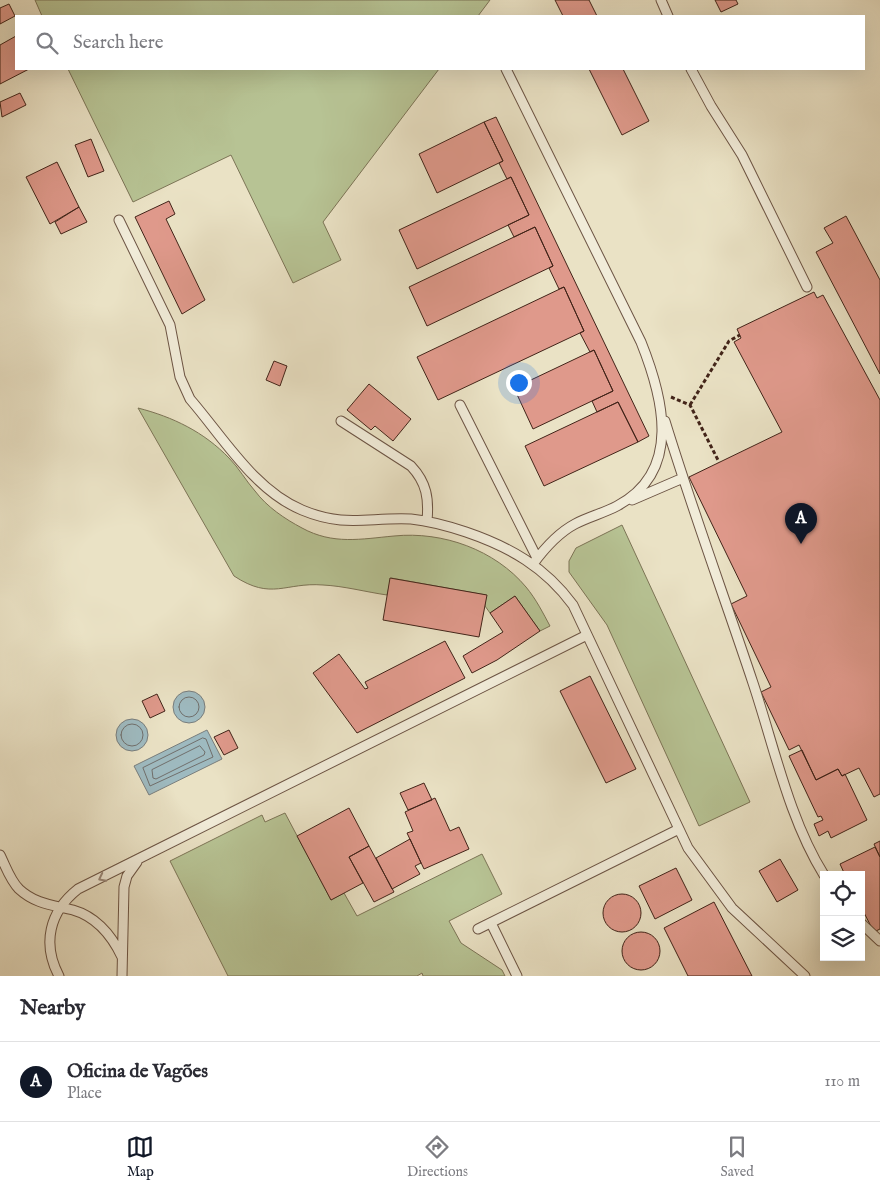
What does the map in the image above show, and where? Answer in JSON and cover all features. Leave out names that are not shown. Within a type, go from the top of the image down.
[{"type":"lane","points":[[661,0],[668,15]]},
{"type":"lane","points":[[506,70],[641,342],[683,478],[797,819],[811,853],[822,871]]},
{"type":"lane","points":[[692,70],[710,106],[742,155],[807,287]]},
{"type":"lane","points":[[119,220],[170,325],[183,387],[190,399],[262,483],[287,502],[331,520],[363,522],[427,521],[502,546],[535,561]]},
{"type":"lane","points":[[618,506],[642,487],[659,457],[663,436],[663,423],[657,392]]},
{"type":"lane","points":[[460,405],[535,561],[562,590],[573,606],[679,829],[700,868],[732,908],[805,976]]},
{"type":"lane","points":[[341,421],[411,466],[418,473],[426,489],[427,521]]},
{"type":"lane","points":[[535,561],[550,543],[573,525],[683,478]]},
{"type":"lane","points":[[59,976],[53,965],[49,942],[53,920],[59,908],[78,890],[587,635]]},
{"type":"lane","points":[[478,929],[679,829]]},
{"type":"lane","points":[[0,855],[13,882],[21,890],[39,902],[73,910],[98,924],[109,934],[122,957]]},
{"type":"lane","points":[[122,976],[124,886],[132,868],[146,856]]},
{"type":"lane","points":[[491,923],[517,976]]},
{"type":"lane","points":[[865,927],[880,941]]},
{"type":"path","points":[[690,405],[729,341],[740,335]]},
{"type":"path","points":[[657,392],[690,405],[719,462]]},
{"type":"green space","points":[[35,0],[490,0],[479,15],[42,15]]},
{"type":"green space","points":[[68,70],[438,70],[323,222],[341,260],[293,283],[231,155],[133,202]]},
{"type":"green space","points":[[138,408],[176,421],[209,440],[233,462],[260,497],[289,521],[302,528],[325,537],[347,540],[412,535],[431,537],[449,540],[484,553],[513,574],[526,587],[550,626],[540,631],[515,596],[490,613],[485,606],[486,595],[391,578],[387,595],[331,586],[310,585],[269,589],[259,588],[247,583],[234,576]]},
{"type":"green space","points":[[622,525],[750,802],[699,826],[607,625],[569,572],[569,561],[576,548]]},
{"type":"green space","points":[[285,813],[331,900],[344,893],[357,916],[482,854],[502,894],[449,921],[461,943],[502,970],[505,976],[423,976],[422,973],[417,976],[228,976],[170,861],[262,815],[265,822]]},
{"type":"water","points":[[189,691],[200,696],[205,707],[200,718],[189,723],[178,718],[173,707],[178,696]]},
{"type":"water","points":[[132,719],[143,724],[148,735],[143,746],[132,751],[121,746],[116,735],[121,724]]},
{"type":"water","points":[[207,730],[222,759],[149,795],[134,766]]},
{"type":"building","points":[[555,0],[589,0],[596,15],[562,15]]},
{"type":"building","points":[[715,0],[736,0],[738,4],[721,12]]},
{"type":"building","points":[[9,4],[15,16],[0,24],[0,8]]},
{"type":"building","points":[[15,37],[15,70],[27,70],[0,84],[0,45]]},
{"type":"building","points":[[590,70],[624,70],[649,121],[622,135]]},
{"type":"building","points":[[20,93],[26,105],[2,117],[0,102]]},
{"type":"building","points":[[496,117],[649,436],[638,442],[618,402],[597,412],[592,401],[613,391],[594,350],[590,352],[580,333],[584,331],[564,287],[559,289],[549,268],[553,266],[535,227],[514,237],[508,225],[529,215],[511,177],[507,179],[499,163],[503,161],[484,122]]},
{"type":"building","points":[[484,122],[503,161],[437,193],[419,154]]},
{"type":"building","points":[[91,139],[104,171],[88,177],[75,145]]},
{"type":"building","points":[[57,162],[79,207],[50,224],[26,177]]},
{"type":"building","points":[[511,177],[529,215],[417,269],[399,230]]},
{"type":"building","points":[[169,201],[175,214],[166,219],[205,300],[182,314],[135,217]]},
{"type":"building","points":[[79,207],[87,222],[61,234],[55,222]]},
{"type":"building","points":[[846,216],[880,280],[880,374],[816,252],[833,243],[824,228]]},
{"type":"building","points":[[535,227],[553,266],[427,326],[409,287]]},
{"type":"building","points":[[564,287],[584,331],[438,400],[417,357]]},
{"type":"building","points":[[814,292],[817,298],[823,295],[880,400],[880,794],[874,797],[859,768],[842,776],[838,769],[816,780],[799,745],[789,750],[761,692],[771,687],[731,604],[747,596],[689,477],[782,432],[734,342],[741,338],[737,329]]},
{"type":"building","points":[[594,350],[613,391],[533,429],[514,388]]},
{"type":"building","points":[[274,361],[287,366],[280,386],[266,380]]},
{"type":"building","points":[[369,384],[411,419],[393,441],[375,426],[371,430],[347,410]]},
{"type":"building","points":[[618,402],[638,442],[544,486],[525,446]]},
{"type":"building","points":[[390,578],[487,595],[479,637],[383,620]]},
{"type":"building","points":[[515,596],[540,631],[497,660],[472,673],[463,656],[503,632],[490,613]]},
{"type":"building","points":[[445,641],[465,678],[357,733],[313,673],[339,654],[365,689],[368,688],[365,682]]},
{"type":"building","points":[[590,676],[636,769],[606,783],[560,691]]},
{"type":"building","points":[[157,694],[165,711],[150,718],[142,701]]},
{"type":"building","points":[[229,730],[238,748],[224,755],[214,737]]},
{"type":"building","points":[[802,750],[816,780],[838,769],[842,776],[845,774],[867,820],[831,838],[828,831],[819,836],[814,824],[823,820],[821,816],[818,817],[789,756]]},
{"type":"building","points":[[424,783],[432,800],[408,810],[400,793]]},
{"type":"building","points":[[435,798],[450,831],[459,827],[469,849],[424,869],[407,833],[413,831],[405,812]]},
{"type":"building","points":[[349,808],[369,846],[349,857],[363,883],[331,900],[297,836]]},
{"type":"building","points":[[410,839],[421,863],[415,866],[420,874],[392,889],[376,858]]},
{"type":"building","points":[[880,841],[880,857],[874,844]]},
{"type":"building","points":[[369,846],[394,892],[374,902],[349,857]]},
{"type":"building","points":[[875,847],[880,857],[880,929],[874,932],[865,915],[865,871],[843,871],[840,864]]},
{"type":"building","points":[[780,859],[798,890],[777,902],[759,871]]},
{"type":"building","points":[[676,868],[692,900],[655,919],[639,886]]},
{"type":"building","points":[[622,894],[636,899],[641,913],[636,927],[622,932],[608,927],[603,913],[608,899]]},
{"type":"building","points":[[714,902],[752,976],[688,976],[664,928]]},
{"type":"building","points":[[641,932],[655,937],[660,951],[655,965],[641,970],[627,965],[622,951],[627,937]]},
{"type":"place","name":"Oficina de Vagões","points":[[801,544]]}]
